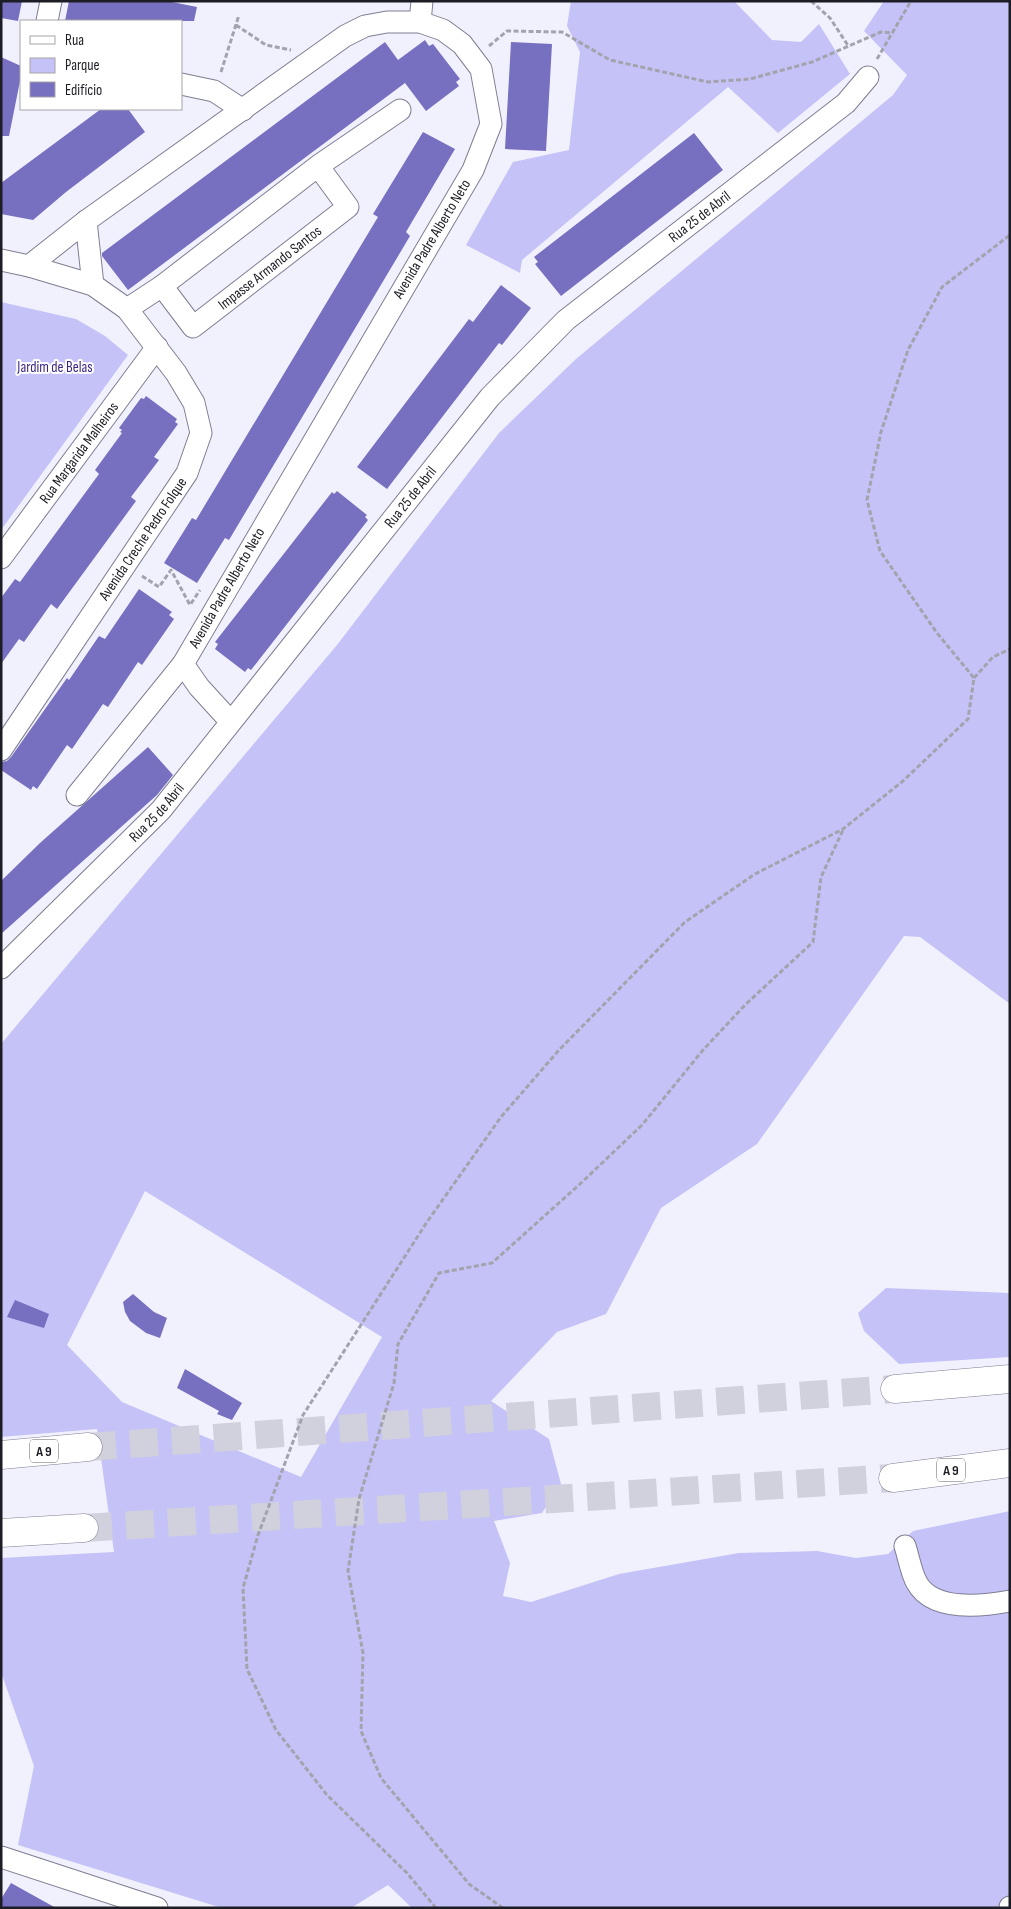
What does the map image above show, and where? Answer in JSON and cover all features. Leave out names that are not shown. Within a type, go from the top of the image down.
[{"type":"highway","points":[[895,1389],[1010,1379]]},
{"type":"highway","name":"A 9","points":[[1,1456],[88,1447]]},
{"type":"highway","name":"A 9","points":[[893,1478],[1010,1462]]},
{"type":"highway","points":[[1,1533],[84,1528]]},
{"type":"street","points":[[47,20],[51,1]]},
{"type":"street","name":"Avenida Padre Alberto Neto","points":[[28,266],[86,221],[345,36],[365,26],[387,22],[421,11],[462,44],[481,69],[491,124],[473,170],[222,594],[183,664],[77,795]]},
{"type":"street","name":"Rua 25 de Abril","points":[[1,968],[160,810],[490,397],[524,362],[566,320],[846,103],[868,77]]},
{"type":"street","points":[[182,84],[214,92],[243,110]]},
{"type":"street","points":[[127,309],[162,286],[318,166],[400,110]]},
{"type":"street","name":"Impasse Armando Santos","points":[[162,286],[193,327],[348,208],[318,166]]},
{"type":"street","points":[[86,221],[93,285]]},
{"type":"street","name":"Avenida Creche Pedro Folque","points":[[1,260],[93,285],[127,309],[176,372],[194,403],[200,433],[187,473],[1,750]]},
{"type":"street","name":"Rua Margarida Malheiros","points":[[1,558],[157,347]]},
{"type":"street","points":[[183,664],[199,687],[230,721]]},
{"type":"street","points":[[905,1546],[917,1584],[930,1596],[951,1605],[989,1605],[1010,1601]]},
{"type":"street","points":[[1,1857],[157,1908]]},
{"type":"path","points":[[811,1],[830,18],[849,47]]},
{"type":"path","points":[[868,77],[911,1]]},
{"type":"path","points":[[214,92],[239,15]]},
{"type":"path","points":[[236,25],[266,45],[293,51],[326,50]]},
{"type":"path","points":[[474,59],[507,31],[562,32],[610,60],[708,82],[750,79],[812,62],[881,32],[892,33]]},
{"type":"path","points":[[974,678],[937,633],[880,551],[867,500],[881,432],[908,350],[942,286],[1010,235]]},
{"type":"path","points":[[125,566],[159,587],[171,570],[190,605],[203,586],[222,594]]},
{"type":"path","points":[[436,1908],[407,1873],[327,1795],[276,1730],[247,1669],[243,1588],[258,1535],[303,1415],[427,1222],[501,1117],[559,1050],[685,922],[756,874],[843,829],[903,781],[968,719],[974,678],[993,657],[1010,649]]},
{"type":"path","points":[[502,1908],[469,1884],[381,1778],[362,1731],[363,1653],[348,1571],[359,1499],[394,1382],[398,1344],[439,1273],[492,1263],[580,1184],[642,1124],[703,1050],[746,1004],[813,942],[820,877],[843,829]]},
{"type":"green space","points":[[571,1],[734,1],[772,40],[801,42],[819,24],[850,74],[778,133],[728,87],[522,260],[520,273],[466,245],[513,162],[569,150],[580,52],[567,26]]},
{"type":"green space","points":[[884,1],[1010,1],[1010,1004],[920,937],[904,936],[757,1144],[661,1208],[606,1314],[557,1332],[491,1401],[549,1439],[561,1484],[542,1513],[494,1521],[510,1563],[503,1596],[531,1602],[619,1574],[739,1553],[817,1551],[856,1558],[888,1554],[913,1531],[1010,1511],[1010,1908],[412,1908],[388,1885],[351,1908],[222,1908],[18,1845],[34,1766],[1,1672],[1,1558],[114,1552],[97,1429],[1,1437],[1,1044],[337,645],[499,433],[576,359],[893,95],[907,75],[864,31]],"holes":[[[145,1191],[382,1337],[301,1477],[122,1402],[67,1345]]]},
{"type":"green space","name":"Jardim de Belas","points":[[1,302],[76,319],[105,336],[128,355],[1,530]]},
{"type":"green space","points":[[886,1288],[1010,1293],[1010,1357],[899,1364],[864,1331],[858,1313]]},
{"type":"building","points":[[1,1],[22,1],[18,21],[1,18]]},
{"type":"building","points":[[69,1],[167,1],[197,7],[194,21],[65,20]]},
{"type":"building","points":[[425,40],[429,46],[433,44],[460,79],[456,82],[459,86],[426,111],[405,83],[128,290],[102,256],[102,253],[385,42],[398,60]]},
{"type":"building","points":[[511,42],[552,44],[546,151],[505,149]]},
{"type":"building","points":[[1,57],[20,66],[20,81],[9,136],[1,136]]},
{"type":"building","points":[[100,110],[129,110],[145,132],[66,192],[33,220],[1,214],[1,183]]},
{"type":"building","points":[[423,132],[455,149],[406,232],[410,236],[229,540],[225,538],[197,583],[164,563],[192,518],[196,520],[378,217],[373,214]]},
{"type":"building","points":[[694,133],[723,170],[561,296],[535,264],[538,262],[534,257]]},
{"type":"building","points":[[501,285],[531,308],[502,345],[499,343],[387,489],[357,467],[469,319],[473,322]]},
{"type":"building","points":[[146,396],[177,419],[175,422],[178,424],[154,457],[159,460],[131,497],[136,501],[57,609],[51,604],[24,642],[19,639],[1,664],[1,598],[15,579],[20,582],[99,474],[95,470],[122,433],[120,432],[122,430],[119,428],[141,398],[144,399]]},
{"type":"building","points":[[337,491],[367,515],[365,517],[368,520],[251,670],[248,668],[245,672],[215,649],[218,644],[215,642],[332,492],[334,494]]},
{"type":"building","points":[[139,589],[172,612],[169,615],[174,619],[142,665],[138,662],[108,707],[103,704],[72,749],[67,745],[37,789],[33,786],[31,790],[1,770],[1,762],[7,761],[11,757],[67,678],[69,680],[99,636],[105,639]]},
{"type":"building","points":[[148,747],[173,775],[157,795],[1,934],[1,881],[40,843]]},
{"type":"building","points":[[133,1294],[154,1312],[167,1318],[160,1338],[146,1333],[130,1321],[125,1312],[123,1302]]},
{"type":"building","points":[[15,1300],[49,1314],[44,1328],[7,1317]]},
{"type":"building","points":[[185,1369],[242,1403],[232,1420],[217,1414],[219,1411],[177,1388]]},
{"type":"building","points":[[11,1883],[56,1908],[1,1908],[1,1899]]},
{"type":"tunnel","points":[[88,1447],[895,1389]]},
{"type":"tunnel","points":[[84,1528],[893,1478]]}]
